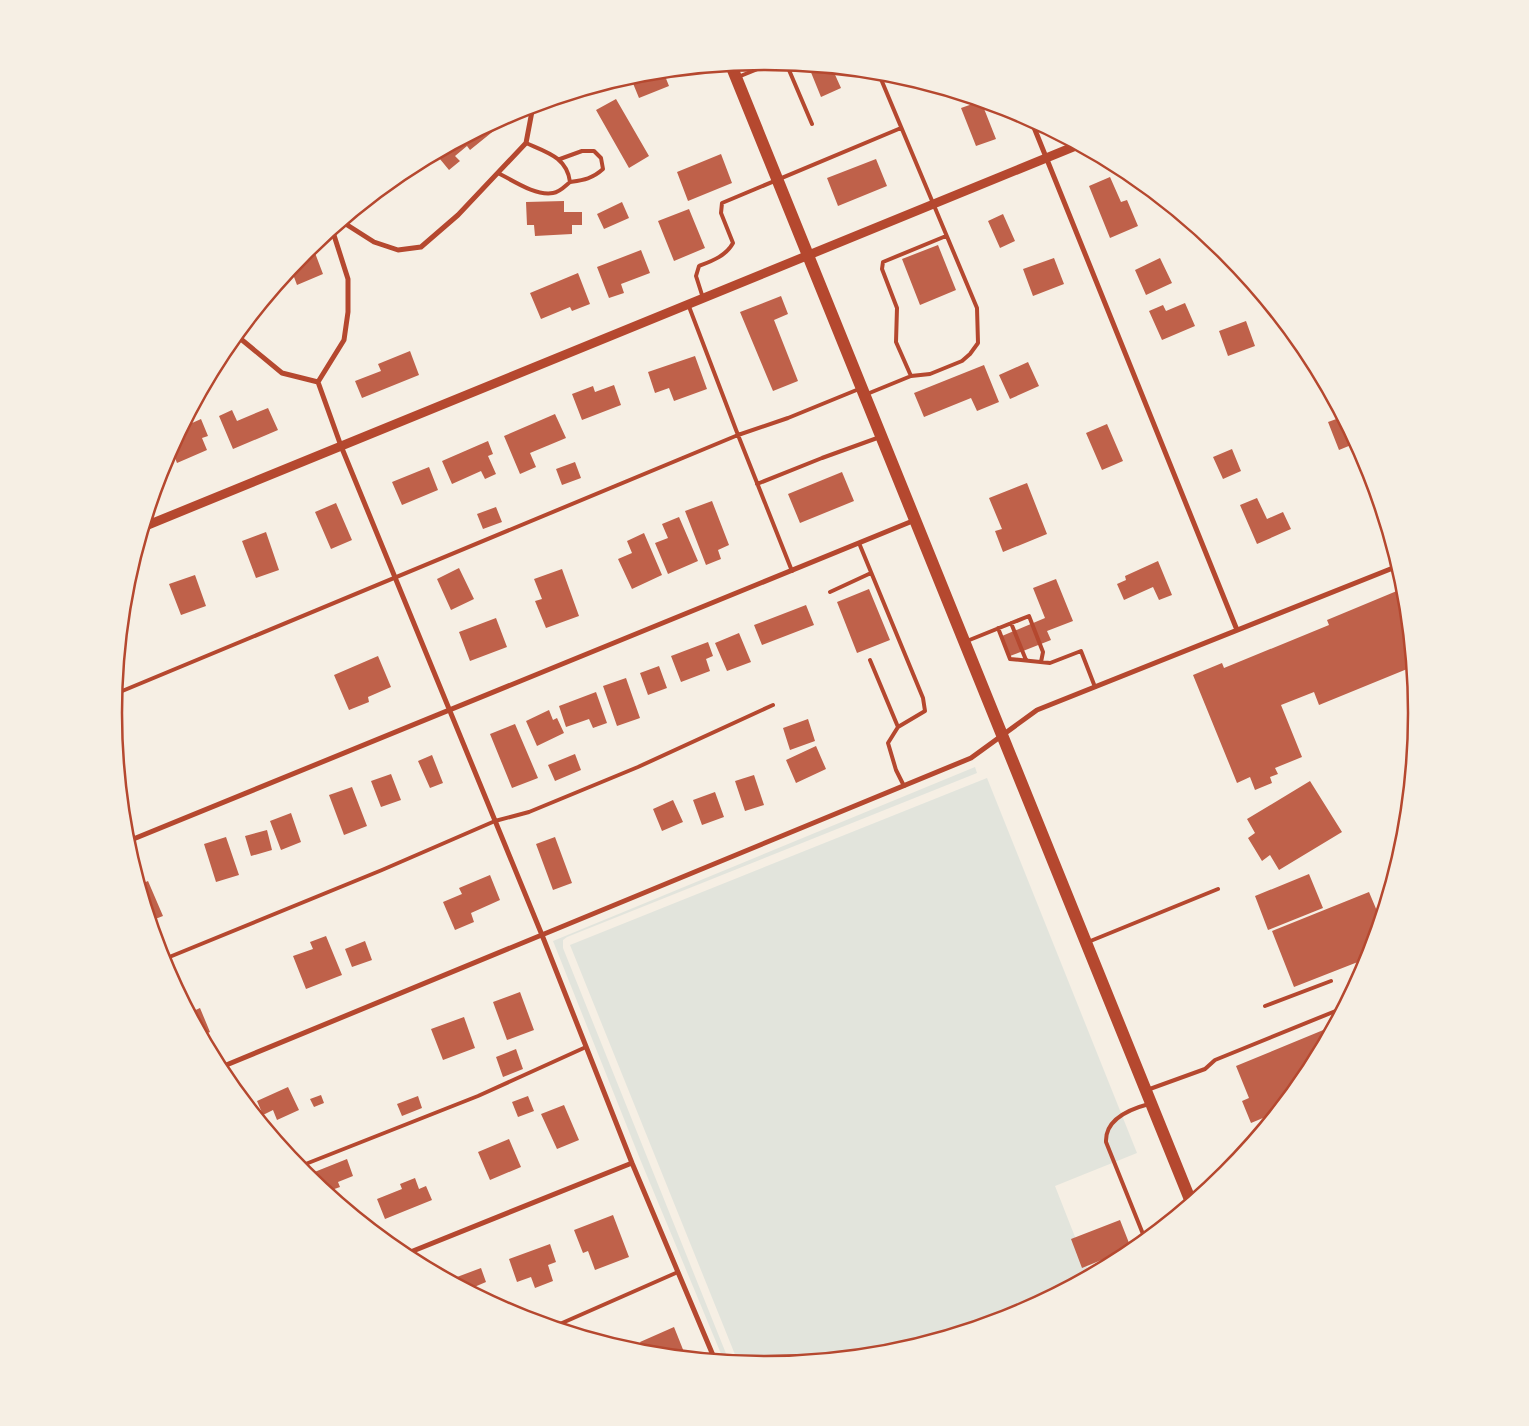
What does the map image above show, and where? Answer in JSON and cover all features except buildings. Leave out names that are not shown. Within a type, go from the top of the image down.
[{"type":"main road","points":[[733,71],[1188,1196]]},
{"type":"street","points":[[347,225],[374,242],[398,250],[421,246],[458,215],[526,142],[533,113]]},
{"type":"street","points":[[1034,129],[1237,630]]},
{"type":"street","points":[[151,523],[1071,148]]},
{"type":"street","points":[[318,382],[344,340],[348,312],[348,279],[334,236]]},
{"type":"street","points":[[242,340],[282,373],[318,382]]},
{"type":"street","points":[[318,382],[341,446],[542,935],[632,1162],[712,1354]]},
{"type":"street","points":[[134,839],[915,520]]},
{"type":"street","points":[[227,1065],[971,758],[1037,710],[1391,569]]},
{"type":"street","points":[[412,1251],[632,1162]]},
{"type":"lane","points":[[736,78],[753,70]]},
{"type":"lane","points":[[789,71],[812,124]]},
{"type":"lane","points":[[123,691],[738,435],[864,391],[912,376],[930,374],[962,361],[978,343],[977,308],[881,81]]},
{"type":"lane","points":[[703,298],[696,276],[699,266],[729,251],[733,243],[721,213],[722,202],[900,128]]},
{"type":"lane","points":[[526,142],[560,159],[569,172],[570,182]]},
{"type":"lane","points":[[498,173],[535,191],[553,193],[570,182],[587,180],[596,176],[603,169],[601,158],[594,151],[582,151],[560,159]]},
{"type":"lane","points":[[912,376],[896,342],[897,308],[882,269],[883,262],[946,236]]},
{"type":"lane","points":[[688,304],[792,571]]},
{"type":"lane","points":[[757,484],[882,436]]},
{"type":"lane","points":[[859,543],[924,698],[926,711],[898,727],[888,743],[896,770],[904,786]]},
{"type":"lane","points":[[830,592],[871,573]]},
{"type":"lane","points":[[964,642],[1029,616],[1043,652],[1041,662]]},
{"type":"lane","points":[[1011,623],[1026,660]]},
{"type":"lane","points":[[998,628],[1010,659],[1050,663],[1081,651],[1095,687]]},
{"type":"lane","points":[[870,660],[898,727]]},
{"type":"lane","points":[[169,957],[382,870],[495,821],[529,812],[638,767],[773,705]]},
{"type":"lane","points":[[1086,943],[1218,890]]},
{"type":"lane","points":[[1265,1006],[1331,980]]},
{"type":"lane","points":[[1146,1090],[1205,1070],[1215,1060],[1333,1012]]},
{"type":"lane","points":[[306,1164],[478,1096],[586,1047]]},
{"type":"lane","points":[[1143,1233],[1106,1142],[1106,1136],[1114,1121],[1125,1112],[1151,1103]]},
{"type":"lane","points":[[562,1323],[678,1272]]},
{"type":"shaded area","points":[[975,767],[977,773],[563,940],[563,948],[727,1355],[721,1355],[640,1159],[553,941]]},
{"type":"shaded area","points":[[987,778],[1137,1153],[1055,1186],[1088,1269],[1049,1290],[1011,1307],[931,1334],[890,1344],[807,1355],[735,1355],[570,945]]}]
